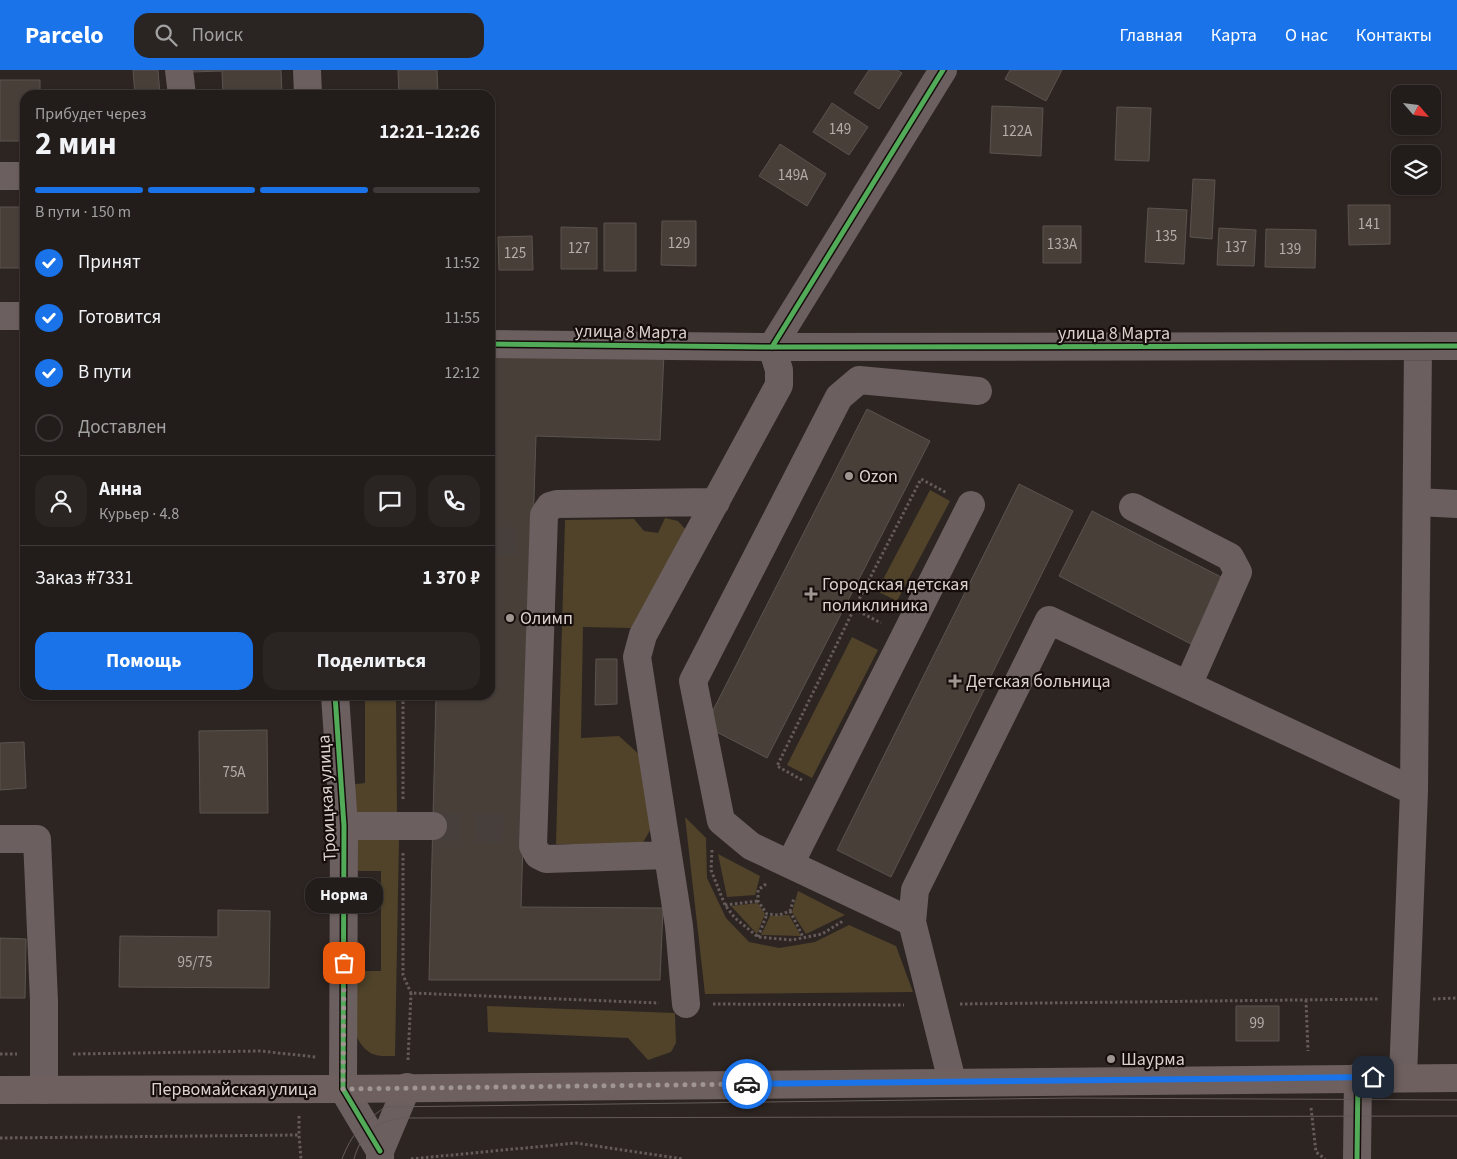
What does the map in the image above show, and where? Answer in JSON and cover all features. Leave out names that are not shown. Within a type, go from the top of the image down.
[{"type":"main road","name":"Первомайская улица","points":[[0,1090],[343,1089],[952,1081],[1358,1077],[1457,1078]]},
{"type":"street","points":[[179,70],[181,90]]},
{"type":"street","points":[[307,70],[308,90]]},
{"type":"street","points":[[686,1004],[679,926],[637,657],[643,634],[779,385],[779,370],[772,347],[943,70]]},
{"type":"street","points":[[0,176],[20,176]]},
{"type":"street","points":[[0,316],[20,316]]},
{"type":"street","name":"улица 8 Марта","points":[[495,344],[772,347],[1457,346]]},
{"type":"street","points":[[1404,1077],[1414,791],[1418,346]]},
{"type":"street","points":[[912,922],[784,879],[751,846],[721,821],[693,681],[839,398],[859,380],[978,391]]},
{"type":"street","points":[[668,854],[546,859],[538,855],[533,846],[529,830],[538,542],[544,515],[550,506],[557,504],[716,502]]},
{"type":"street","points":[[1417,502],[1457,504]]},
{"type":"street","points":[[784,879],[824,793],[971,505]]},
{"type":"street","points":[[1133,507],[1230,557],[1238,572],[1188,685]]},
{"type":"street","points":[[952,1081],[912,922],[915,890],[1048,620],[1414,791]]},
{"type":"street","name":"Троицкая улица","points":[[335,700],[344,826],[343,1089]]},
{"type":"street","points":[[344,826],[432,826]]},
{"type":"street","points":[[0,839],[37,839],[44,1090]]},
{"type":"street","points":[[1357,1159],[1358,1077]]},
{"type":"street","points":[[380,1155],[407,1088]]},
{"type":"street","points":[[343,1089],[380,1155]]},
{"type":"path","points":[[824,793],[777,766],[854,609],[921,479],[971,505]]},
{"type":"path","points":[[713,844],[711,870],[725,905],[735,918],[758,938],[792,940],[822,934],[844,920]]},
{"type":"path","points":[[767,914],[758,901],[758,890],[784,879],[794,898],[790,911],[804,937]]},
{"type":"path","points":[[725,905],[758,901]]},
{"type":"path","points":[[767,914],[779,915],[790,911]]},
{"type":"path","points":[[758,938],[767,914]]},
{"type":"path","points":[[407,1088],[411,993],[686,1004],[932,1004],[1457,998]]},
{"type":"path","points":[[0,1054],[260,1051],[344,1060]]},
{"type":"path","points":[[404,1057],[409,1052]]},
{"type":"path","points":[[0,1138],[299,1135],[301,1159]]},
{"type":"path","points":[[411,1159],[576,1143],[683,1159]]},
{"type":"shaded area","points":[[930,490],[950,501],[897,601],[877,591]]},
{"type":"shaded area","points":[[665,518],[678,521],[686,530],[632,628],[583,627],[581,738],[619,736],[643,758],[652,827],[642,844],[556,844],[565,520],[634,519],[644,531],[658,533]]},
{"type":"shaded area","points":[[852,637],[878,650],[812,778],[787,765]]},
{"type":"shaded area","points":[[365,700],[396,700],[397,813],[364,814],[352,810],[350,790],[356,784],[365,783]]},
{"type":"shaded area","points":[[685,817],[706,838],[707,878],[726,918],[749,942],[779,948],[815,942],[849,925],[896,946],[913,992],[705,994]]},
{"type":"shaded area","points":[[357,838],[399,839],[395,1056],[378,1055],[369,1052],[361,1045],[353,1025],[351,1003],[352,971],[381,971],[381,871],[359,871],[352,867]]},
{"type":"shaded area","points":[[718,854],[760,876],[755,895],[727,897]]},
{"type":"shaded area","points":[[798,891],[845,915],[806,934],[792,912]]},
{"type":"shaded area","points":[[758,903],[765,914],[757,934],[731,906]]},
{"type":"shaded area","points":[[789,915],[801,936],[761,935],[770,916]]},
{"type":"shaded area","points":[[487,1006],[675,1013],[676,1043],[671,1052],[648,1060],[628,1038],[488,1032]]},
{"type":"building","points":[[133,70],[158,70],[160,90],[135,90]]},
{"type":"building","points":[[192,70],[281,70],[282,90],[223,90],[222,71],[192,72]]},
{"type":"building","points":[[398,70],[437,70],[438,90],[399,90]]},
{"type":"building","points":[[869,70],[897,70],[902,73],[879,109],[854,93]]},
{"type":"building","points":[[1010,70],[1062,70],[1046,101],[1005,79]]},
{"type":"building","points":[[0,80],[40,80],[40,90],[20,90],[20,141],[0,141]]},
{"type":"building","points":[[832,103],[868,127],[849,155],[813,132]]},
{"type":"building","points":[[992,106],[1043,108],[1041,156],[990,153]]},
{"type":"building","points":[[1117,107],[1151,108],[1149,161],[1115,160]]},
{"type":"building","points":[[780,144],[826,174],[807,206],[759,176]]},
{"type":"building","points":[[1193,179],[1215,180],[1212,239],[1190,237]]},
{"type":"building","points":[[1348,205],[1390,205],[1390,244],[1349,245]]},
{"type":"building","points":[[0,207],[20,207],[20,268],[0,268]]},
{"type":"building","points":[[1148,208],[1187,210],[1184,264],[1145,262]]},
{"type":"building","points":[[662,221],[696,221],[696,266],[661,265]]},
{"type":"building","points":[[604,223],[636,223],[636,271],[604,271]]},
{"type":"building","points":[[1043,226],[1081,226],[1081,263],[1043,263]]},
{"type":"building","points":[[561,227],[597,228],[597,269],[561,269]]},
{"type":"building","points":[[1219,228],[1256,230],[1254,266],[1217,265]]},
{"type":"building","points":[[1266,229],[1316,230],[1315,268],[1265,267]]},
{"type":"building","points":[[532,236],[533,270],[499,270],[498,237]]},
{"type":"building","name":"Олимп","points":[[495,351],[664,353],[660,440],[536,436],[521,907],[663,908],[660,980],[429,980],[436,700],[495,700]]},
{"type":"building","name":"Городская детская поликлиника","points":[[867,409],[930,441],[767,758],[705,726]]},
{"type":"building","name":"Детская больница","points":[[1019,484],[1073,511],[891,877],[837,850]]},
{"type":"building","points":[[1092,511],[1225,579],[1191,644],[1059,576]]},
{"type":"building","points":[[596,659],[617,659],[617,704],[595,705]]},
{"type":"building","points":[[267,730],[268,813],[200,813],[199,731]]},
{"type":"building","points":[[24,742],[26,788],[0,790],[0,743]]},
{"type":"building","points":[[218,910],[270,911],[269,988],[119,987],[120,936],[218,937]]},
{"type":"building","points":[[0,938],[26,939],[25,998],[0,998]]},
{"type":"building","points":[[1236,1006],[1279,1006],[1279,1041],[1236,1041]]},
{"type":"tunnel","points":[[495,541],[533,542]]},
{"type":"tunnel","points":[[433,826],[524,830]]},
{"type":"tram line","points":[[342,1159],[354,1136],[385,1107],[1072,1098],[1457,1100]]},
{"type":"tram line","points":[[354,1159],[365,1135],[377,1125],[403,1118],[1457,1116]]},
{"type":"cycle path","points":[[772,347],[943,70]]},
{"type":"cycle path","points":[[495,344],[772,347],[1457,346]]},
{"type":"cycle path","points":[[335,700],[344,826],[343,1089],[380,1151]]},
{"type":"cycle path","points":[[1357,1159],[1358,1077]]},
{"type":"way so far","points":[[344,963],[343,1089],[747,1084]]},
{"type":"place","name":"Ozon","points":[[849,476]]},
{"type":"place","name":"Городская детская поликлиника","points":[[811,594]]},
{"type":"place","name":"Олимп","points":[[510,618]]},
{"type":"place","name":"Детская больница","points":[[955,681]]},
{"type":"place","name":"Норма","points":[[344,963]]},
{"type":"place","name":"Шаурма","points":[[1111,1059]]},
{"type":"route","points":[[747,1084],[1373,1077]]}]
